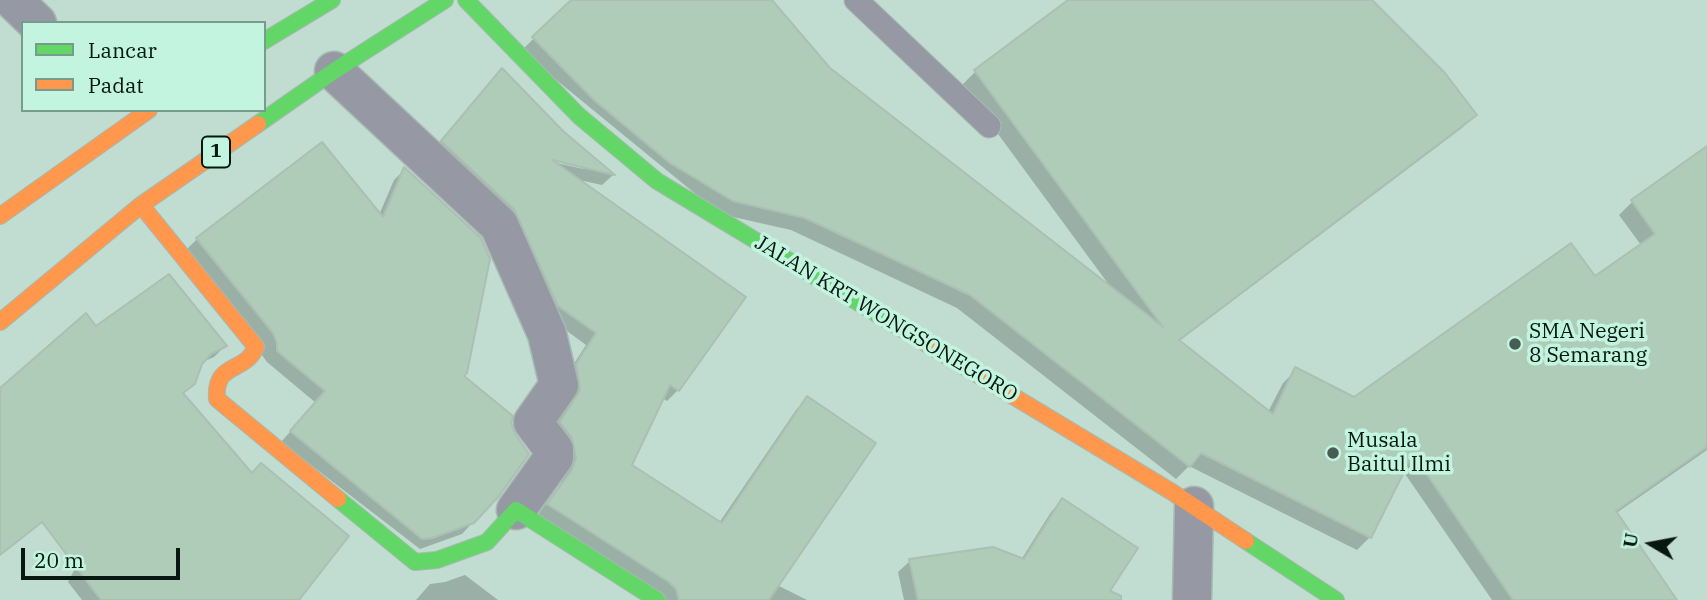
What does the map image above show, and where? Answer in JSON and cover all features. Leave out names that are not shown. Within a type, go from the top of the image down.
[{"type":"main road","points":[[266,40],[332,0]]},
{"type":"main road","name":"1","points":[[0,322],[141,205],[334,71],[445,0]]},
{"type":"main road","name":"JALAN KRT WONGSONEGORO","points":[[466,0],[579,116],[657,181],[1194,506],[1336,600]]},
{"type":"main road","points":[[0,216],[137,113]]},
{"type":"main road","points":[[141,205],[256,347],[250,358],[222,373],[216,387],[217,399],[415,562],[437,560],[487,542],[516,510],[657,600]]},
{"type":"street","points":[[13,0],[35,21]]},
{"type":"street","points":[[334,71],[499,225],[547,334],[559,385],[533,422],[554,450],[554,457],[516,510]]},
{"type":"street","points":[[1192,600],[1194,506]]},
{"type":"lane","points":[[856,0],[989,125]]},
{"type":"building","points":[[571,0],[772,0],[830,68],[1163,327],[974,70],[1068,0],[1372,0],[1445,73],[1477,115],[1179,340],[1273,414],[1295,367],[1354,397],[1571,243],[1595,276],[1655,234],[1631,200],[1707,146],[1707,447],[1616,511],[1677,600],[1513,600],[1413,454],[1371,538],[1201,453],[1190,467],[970,295],[805,218],[733,201],[670,163],[594,100],[532,37]]},
{"type":"building","points":[[502,68],[563,131],[615,175],[552,160],[746,297],[679,391],[670,385],[632,465],[722,523],[807,396],[876,443],[769,600],[679,600],[676,589],[669,582],[547,504],[572,470],[576,458],[572,438],[560,422],[580,390],[576,364],[596,333],[558,306],[514,209],[441,141]]},
{"type":"building","points":[[322,142],[383,217],[404,167],[481,238],[490,259],[467,373],[464,376],[513,416],[511,423],[515,434],[529,454],[499,496],[474,523],[432,538],[422,539],[290,431],[325,391],[277,351],[273,333],[196,238]]},
{"type":"building","points":[[169,274],[227,346],[211,354],[202,364],[195,384],[183,393],[252,473],[261,463],[349,536],[299,600],[101,600],[42,522],[0,555],[0,388],[86,313],[96,326]]},
{"type":"building","points":[[1062,498],[1138,548],[1110,591],[1121,596],[1121,600],[918,600],[909,559],[993,547],[1024,559]]},
{"type":"traffic: fast","points":[[266,40],[332,0]]},
{"type":"traffic: fast","points":[[258,124],[334,71],[445,0]]},
{"type":"traffic: fast","points":[[466,0],[579,116],[657,181],[892,323]]},
{"type":"traffic: fast","points":[[338,499],[415,562],[437,560],[487,542],[516,510],[657,600]]},
{"type":"traffic: fast","points":[[1246,541],[1336,600]]},
{"type":"traffic: slow","points":[[0,216],[146,112]]},
{"type":"traffic: slow","points":[[0,322],[141,205],[258,124]]},
{"type":"traffic: slow","points":[[141,205],[256,347],[245,361],[220,379],[217,399],[338,499]]},
{"type":"traffic: slow","points":[[892,323],[1172,492],[1246,541]]},
{"type":"place","name":"SMA Negeri 8 Semarang","points":[[1515,344]]},
{"type":"place","name":"Musala Baitul Ilmi","points":[[1333,453]]}]
